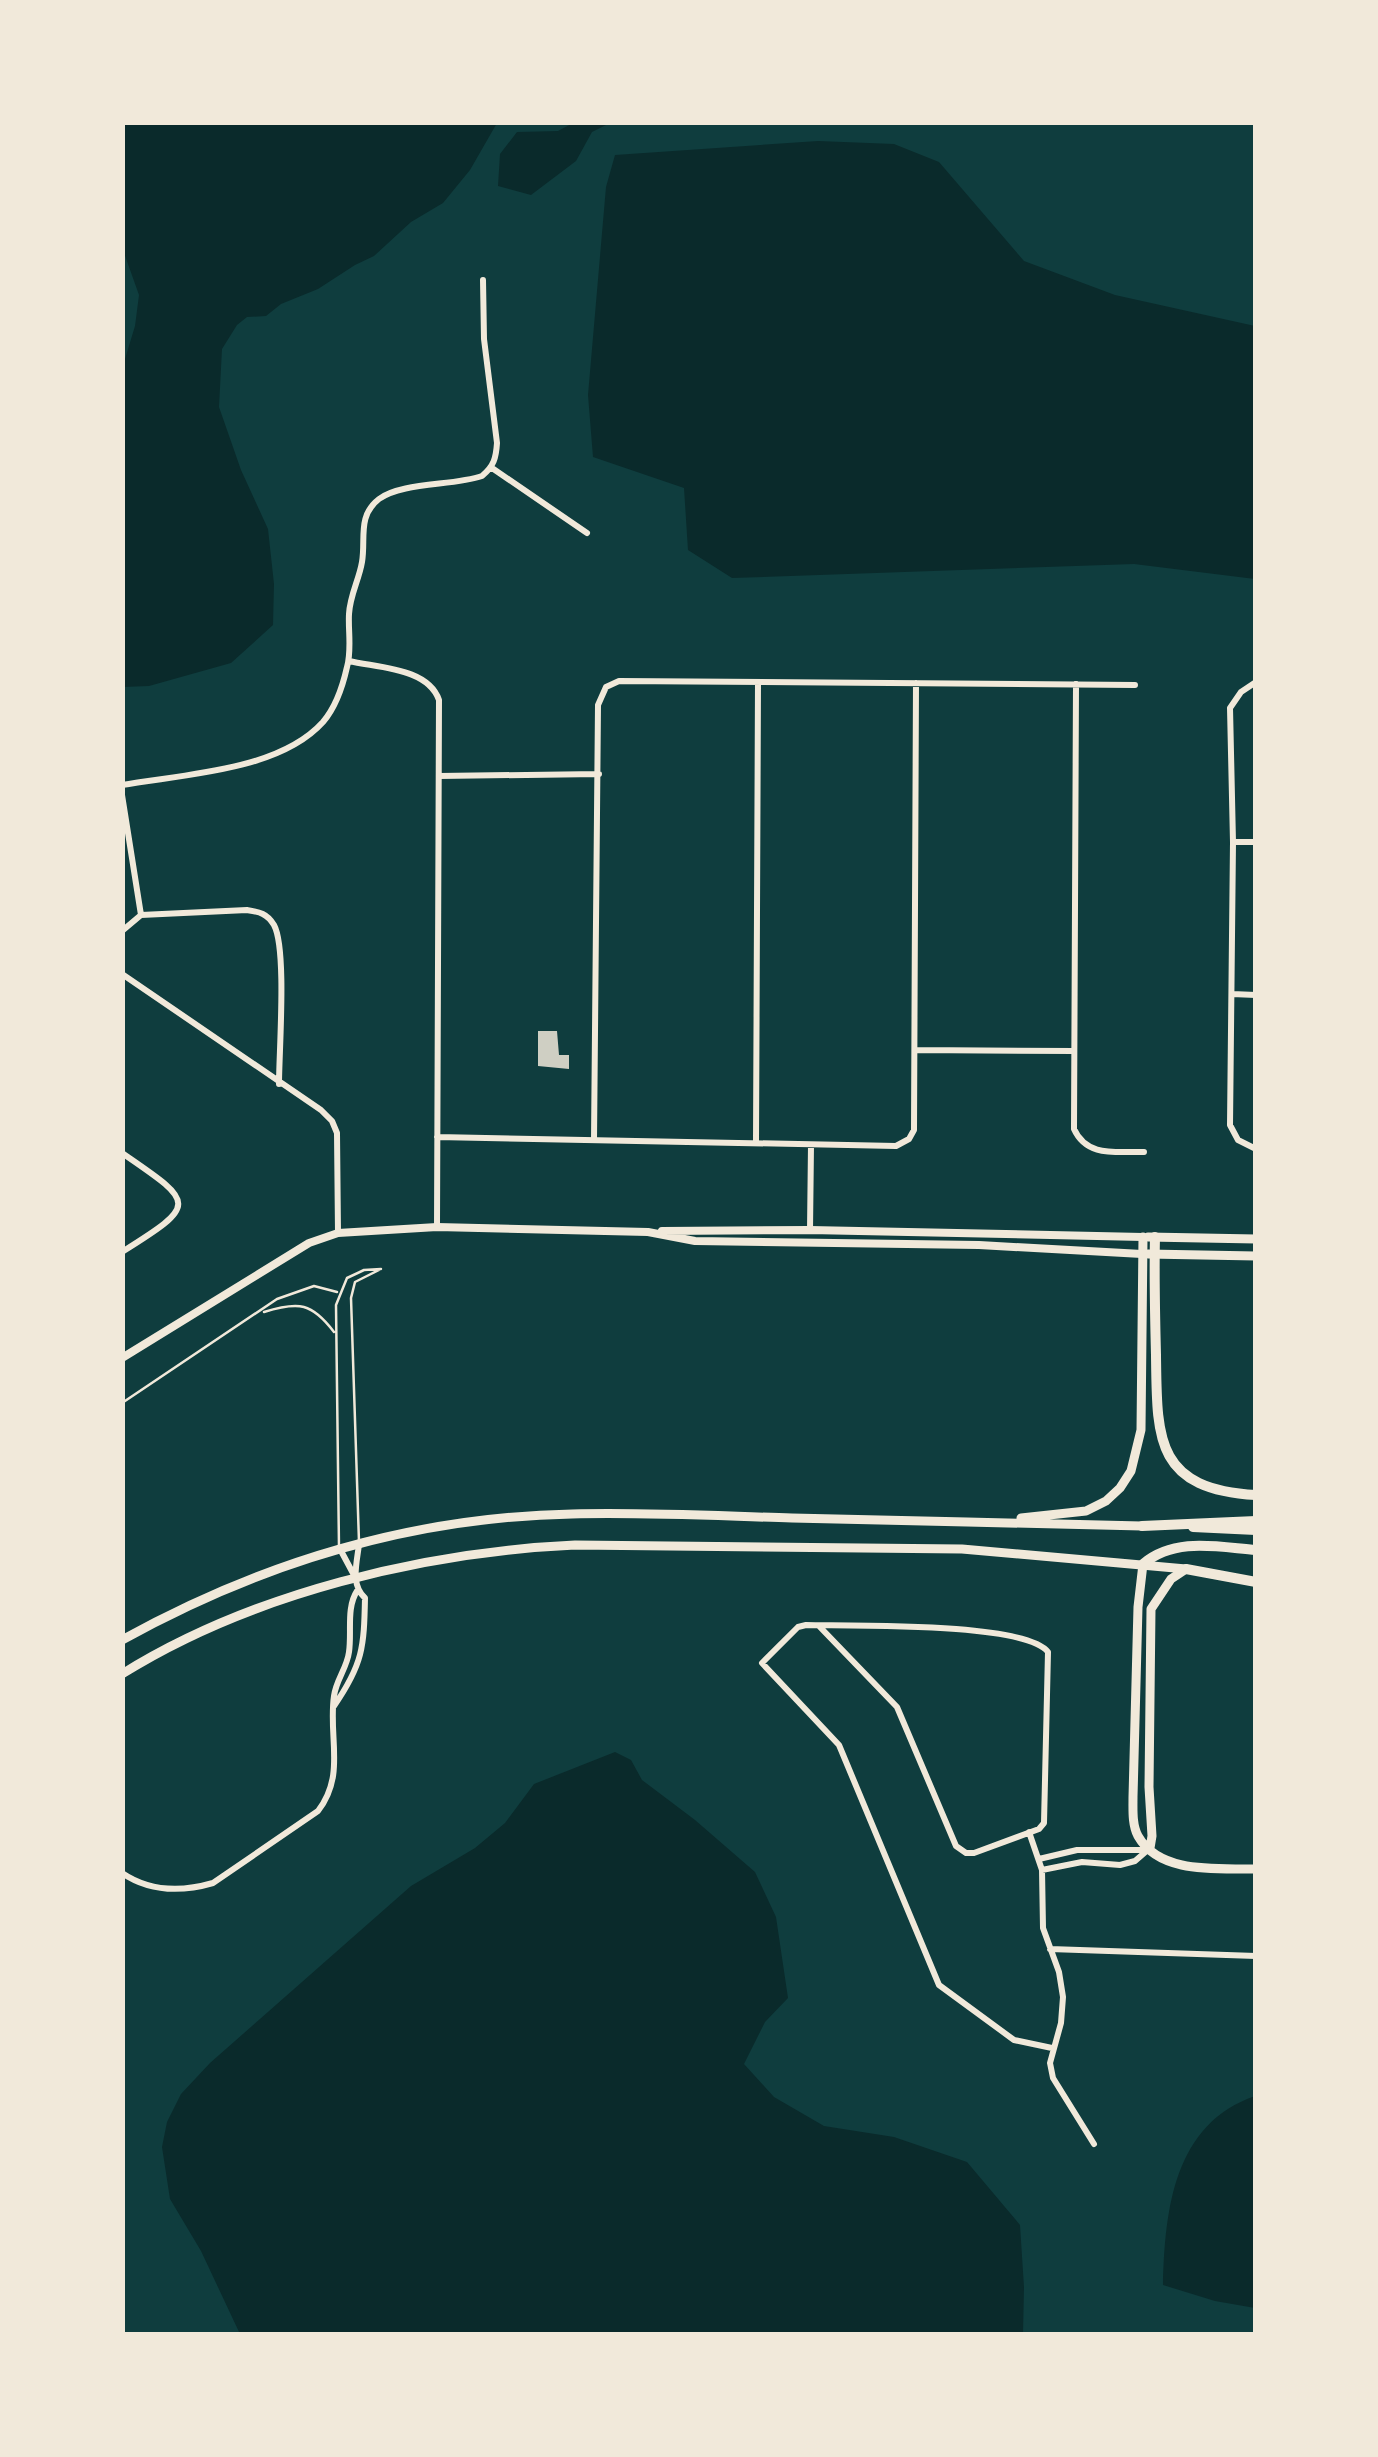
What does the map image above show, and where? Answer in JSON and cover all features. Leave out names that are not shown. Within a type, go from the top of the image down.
[{"type":"highway","points":[[1149,1237],[1156,1412],[1164,1449],[1196,1483],[1256,1495]]},
{"type":"highway","points":[[1142,1526],[1256,1521]]},
{"type":"highway","points":[[1142,1526],[1256,1530]]},
{"type":"highway","points":[[1143,1564],[1160,1552],[1187,1545],[1256,1550]]},
{"type":"highway","points":[[1186,1569],[1256,1582]]},
{"type":"main road","points":[[1149,1237],[1256,1239]]},
{"type":"main road","points":[[944,1522],[1070,1515],[1106,1501],[1131,1471],[1141,1430],[1148,1254],[1256,1256]]},
{"type":"main road","points":[[122,1640],[168,1614],[258,1574],[359,1543],[458,1524],[571,1514],[1142,1526]]},
{"type":"main road","points":[[122,1674],[151,1656],[222,1624],[355,1578],[472,1553],[575,1545],[962,1549],[1186,1569]]},
{"type":"main road","points":[[1143,1564],[1138,1608],[1133,1812],[1138,1837],[1148,1849],[1178,1864],[1256,1869]]},
{"type":"main road","points":[[1148,1849],[1152,1836],[1151,1609],[1171,1579],[1186,1569]]},
{"type":"street","points":[[122,785],[250,762],[304,740],[325,720],[349,661],[349,614],[363,558],[361,531],[374,504],[397,492],[468,481],[492,468],[498,443],[486,354],[483,280]]},
{"type":"street","points":[[492,468],[587,532]]},
{"type":"street","points":[[349,661],[423,678],[434,686],[439,700],[437,1227]]},
{"type":"street","points":[[594,1140],[598,705],[606,687],[619,681],[1135,684]]},
{"type":"street","points":[[756,1143],[758,682]]},
{"type":"street","points":[[1256,682],[1230,708],[1234,842],[1230,1125],[1238,1140],[1256,1148]]},
{"type":"street","points":[[436,1137],[896,1146],[909,1139],[914,1130],[916,683]]},
{"type":"street","points":[[1076,684],[1074,1129],[1080,1142],[1094,1151],[1144,1152]]},
{"type":"street","points":[[439,776],[599,774]]},
{"type":"street","points":[[122,794],[141,915]]},
{"type":"street","points":[[1234,842],[1256,842]]},
{"type":"street","points":[[122,930],[141,915],[247,910],[262,912],[269,918],[279,942],[279,1084]]},
{"type":"street","points":[[122,974],[332,1121],[337,1133],[338,1232]]},
{"type":"street","points":[[1232,994],[1256,995]]},
{"type":"street","points":[[915,1050],[1074,1051]]},
{"type":"street","points":[[811,1243],[812,1145]]},
{"type":"street","points":[[122,1153],[170,1185],[178,1194],[179,1205],[170,1222],[122,1252]]},
{"type":"street","points":[[122,1358],[309,1243],[338,1232],[437,1227],[1149,1237]]},
{"type":"street","points":[[648,1232],[695,1241],[995,1246],[1148,1254]]},
{"type":"street","points":[[332,1707],[360,1662],[364,1598],[357,1590],[355,1578],[359,1543]]},
{"type":"street","points":[[339,1548],[355,1578]]},
{"type":"street","points":[[122,1874],[170,1890],[212,1883],[318,1811],[330,1796],[334,1781],[332,1707],[336,1682],[349,1658],[351,1601],[357,1590]]},
{"type":"street","points":[[819,1626],[897,1707],[956,1846],[966,1853],[1030,1832],[1044,1823],[1050,1662],[1044,1646],[1036,1641],[948,1630],[819,1626],[798,1627],[762,1663],[840,1746],[939,1985],[1014,2040],[1052,2048]]},
{"type":"street","points":[[1030,1832],[1042,1870],[1043,1928],[1064,1998],[1052,2048],[1053,2078],[1094,2144]]},
{"type":"street","points":[[1039,1860],[1077,1850],[1148,1849]]},
{"type":"street","points":[[1042,1870],[1082,1862],[1120,1864],[1135,1860],[1148,1849]]},
{"type":"street","points":[[1050,1949],[1256,1956]]},
{"type":"lane","points":[[339,1548],[339,1293],[354,1273],[381,1269],[355,1282],[352,1298],[359,1543]]},
{"type":"lane","points":[[122,1403],[278,1298],[314,1286],[339,1293]]},
{"type":"lane","points":[[258,1314],[286,1305],[307,1307],[322,1316],[336,1335]]},
{"type":"water","points":[[123,122],[497,123],[470,170],[443,203],[411,222],[374,256],[318,289],[281,304],[266,316],[247,317],[237,325],[222,349],[219,407],[241,470],[268,529],[274,584],[273,625],[231,663],[149,686],[123,687],[122,369],[135,326],[139,295],[123,250]]},
{"type":"water","points":[[573,123],[610,123],[592,132],[576,161],[531,195],[498,186],[500,154],[517,132],[558,131]]},
{"type":"water","points":[[818,141],[894,144],[939,162],[1024,261],[1115,295],[1255,326],[1255,579],[1134,564],[732,578],[688,550],[684,488],[593,457],[588,395],[606,187],[615,155]]},
{"type":"water","points":[[615,1752],[631,1760],[642,1780],[755,1872],[776,1917],[788,1998],[765,2022],[744,2064],[774,2097],[824,2126],[894,2137],[967,2162],[1020,2225],[1023,2334],[240,2334],[201,2251],[170,2199],[162,2147],[167,2122],[181,2094],[210,2063],[411,1886],[475,1848],[505,1823],[534,1784]]},
{"type":"water","points":[[1256,2096],[1255,2308],[1163,2285],[1167,2227],[1179,2172],[1207,2127],[1228,2109]]},
{"type":"building","points":[[538,1031],[557,1031],[559,1055],[569,1055],[569,1069],[538,1066]]}]
